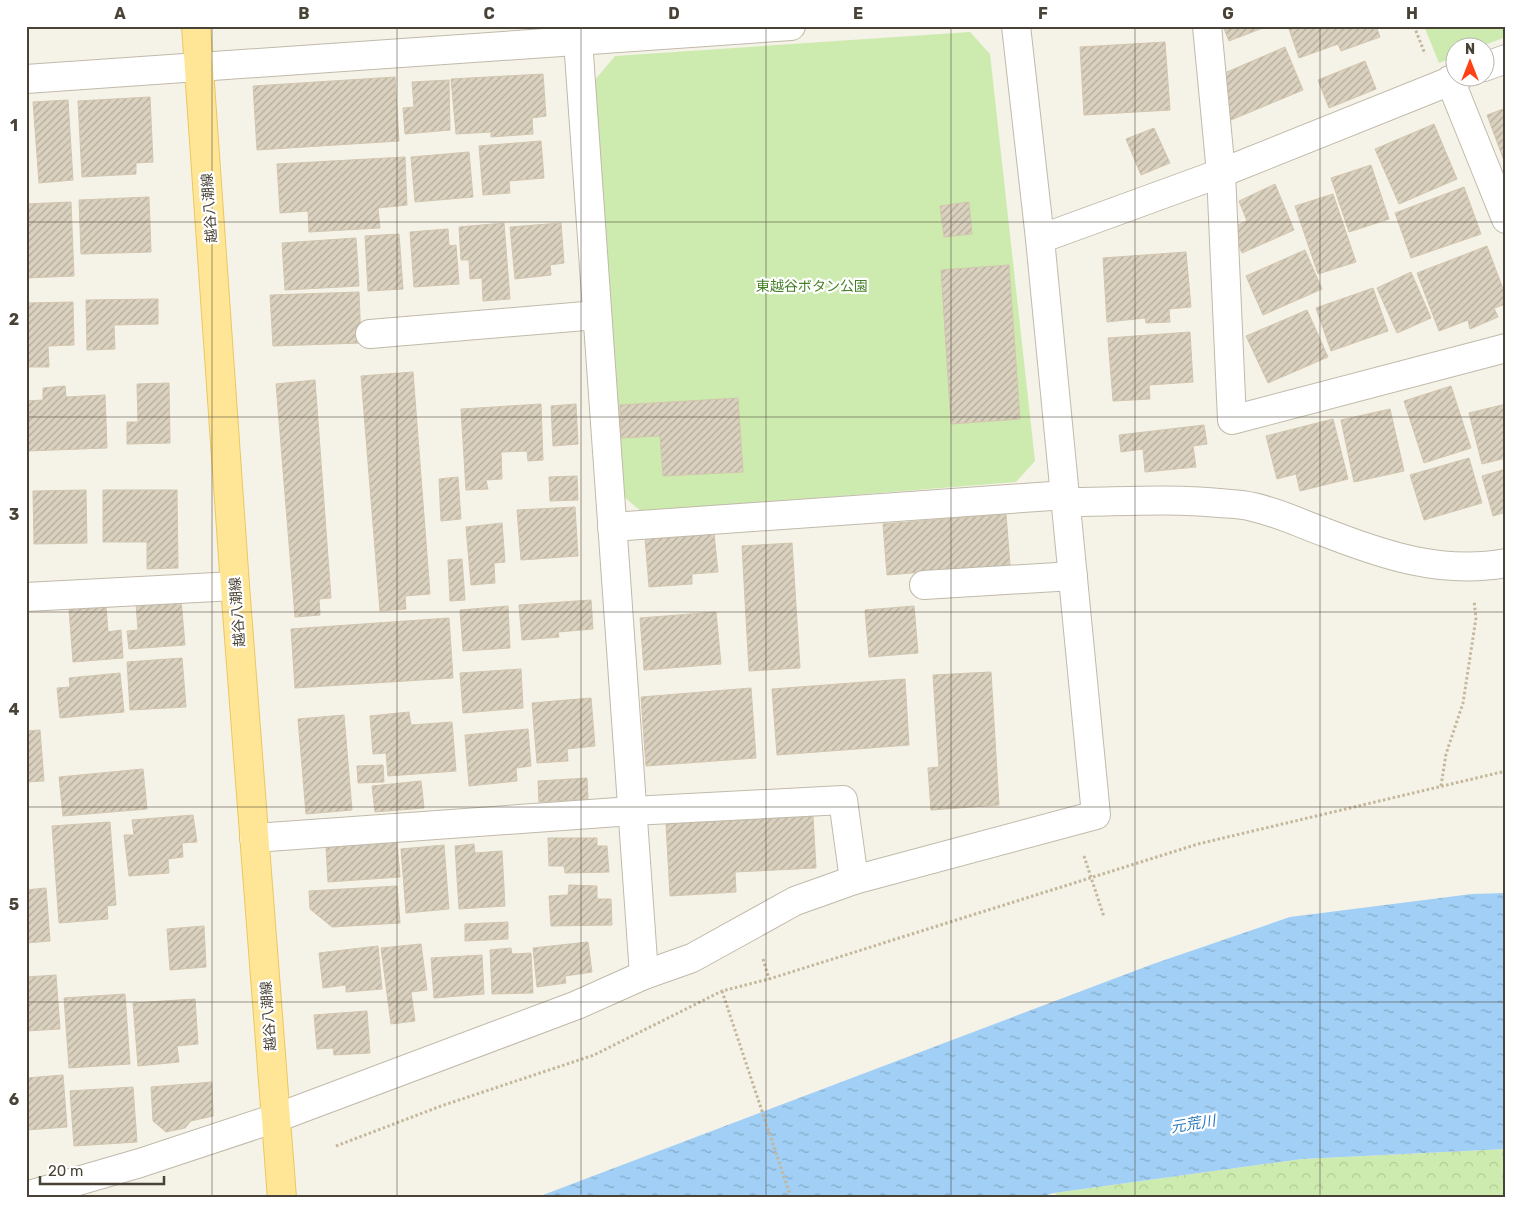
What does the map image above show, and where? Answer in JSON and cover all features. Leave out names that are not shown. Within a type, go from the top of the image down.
[{"type":"main road","name":"越谷八潮線","points":[[196,26],[235,586],[282,1198]]},
{"type":"street","points":[[26,79],[200,67],[577,33],[791,26]]},
{"type":"street","points":[[26,1196],[140,1164],[276,1118],[577,1005],[644,975],[692,958],[795,901],[854,880],[1096,815],[1040,239],[1016,26]]},
{"type":"street","points":[[1207,26],[1221,174],[1232,420],[1506,348]]},
{"type":"street","points":[[577,33],[644,975]]},
{"type":"street","points":[[1494,63],[1506,59]]},
{"type":"street","points":[[1040,239],[1221,174],[1444,83]]},
{"type":"street","points":[[1457,88],[1506,219]]},
{"type":"street","points":[[370,334],[597,315]]},
{"type":"street","points":[[612,527],[1066,498],[1193,501],[1251,506],[1286,516],[1322,532],[1382,554],[1438,566],[1471,566],[1506,562]]},
{"type":"street","points":[[924,585],[1073,576]]},
{"type":"street","points":[[26,597],[235,586]]},
{"type":"street","points":[[254,838],[632,811],[843,800],[854,880]]},
{"type":"path","points":[[1441,786],[1446,754],[1463,703],[1476,618],[1471,566]]},
{"type":"path","points":[[336,1146],[441,1106],[594,1055],[722,991],[778,976],[1198,844],[1506,771]]},
{"type":"path","points":[[1091,879],[1104,917]]},
{"type":"path","points":[[722,991],[791,1198]]},
{"type":"green space","points":[[1424,26],[1506,26],[1506,37],[1494,41],[1494,38],[1444,38],[1444,61],[1439,63]]},
{"type":"green space","name":"東越谷ボタン公園","points":[[970,32],[990,54],[1035,461],[1016,482],[642,512],[623,496],[594,81],[615,56]]},
{"type":"green space","points":[[1506,1149],[1506,1198],[1061,1198],[1054,1193],[1302,1159]]},
{"type":"water","name":"元荒川","points":[[1506,893],[1506,1149],[1302,1159],[1054,1193],[1036,1198],[535,1198],[1153,964],[1290,917],[1472,894]]},
{"type":"building","points":[[1223,26],[1268,26],[1229,41]]},
{"type":"building","points":[[1288,26],[1376,26],[1380,37],[1341,51],[1338,44],[1299,58]]},
{"type":"building","points":[[1165,42],[1170,110],[1084,115],[1080,47]]},
{"type":"building","points":[[1285,47],[1303,90],[1231,120],[1213,78]]},
{"type":"building","points":[[1365,61],[1376,89],[1329,108],[1318,80]]},
{"type":"building","points":[[543,74],[546,116],[532,118],[533,134],[491,137],[491,132],[456,134],[451,79]]},
{"type":"building","points":[[395,77],[399,141],[257,150],[253,86]]},
{"type":"building","points":[[449,80],[450,130],[405,134],[403,108],[414,107],[412,82]]},
{"type":"building","points":[[150,97],[153,162],[136,163],[136,174],[82,177],[78,101]]},
{"type":"building","points":[[68,100],[73,180],[39,183],[33,102]]},
{"type":"building","points":[[1506,108],[1506,166],[1487,115]]},
{"type":"building","points":[[1434,124],[1457,179],[1399,204],[1375,149]]},
{"type":"building","points":[[1154,128],[1170,163],[1141,175],[1126,139]]},
{"type":"building","points":[[541,141],[544,178],[509,181],[510,193],[483,195],[479,146]]},
{"type":"building","points":[[469,152],[473,197],[415,202],[411,157]]},
{"type":"building","points":[[405,157],[407,205],[378,208],[380,228],[309,232],[308,211],[280,213],[277,164]]},
{"type":"building","points":[[1371,165],[1389,219],[1349,232],[1331,178]]},
{"type":"building","points":[[1275,184],[1294,230],[1242,253],[1231,228],[1247,221],[1239,201]]},
{"type":"building","points":[[1464,187],[1481,234],[1411,258],[1395,213]]},
{"type":"building","points":[[1333,194],[1356,262],[1318,274],[1295,206]]},
{"type":"building","points":[[149,197],[151,252],[81,254],[79,200]]},
{"type":"building","points":[[71,202],[74,276],[26,278],[26,204]]},
{"type":"building","points":[[969,202],[972,234],[944,237],[940,206]]},
{"type":"building","points":[[504,223],[510,299],[483,301],[482,278],[470,279],[469,260],[461,260],[459,227]]},
{"type":"building","points":[[561,223],[564,263],[550,265],[551,275],[515,279],[510,227]]},
{"type":"building","points":[[448,229],[449,246],[456,245],[459,284],[414,287],[410,232]]},
{"type":"building","points":[[399,234],[403,289],[368,291],[365,236]]},
{"type":"building","points":[[356,238],[359,286],[285,290],[282,243]]},
{"type":"building","points":[[1487,246],[1506,297],[1506,304],[1494,308],[1498,317],[1470,329],[1468,320],[1439,331],[1417,273]]},
{"type":"building","points":[[1305,250],[1322,289],[1263,315],[1246,276]]},
{"type":"building","points":[[1186,252],[1191,307],[1169,309],[1170,322],[1146,323],[1145,318],[1107,322],[1103,258]]},
{"type":"building","points":[[1009,265],[1020,419],[951,424],[941,270]]},
{"type":"building","points":[[1411,272],[1431,318],[1397,333],[1377,288]]},
{"type":"building","points":[[1373,288],[1388,331],[1331,351],[1316,308]]},
{"type":"building","points":[[359,292],[361,343],[273,346],[270,295]]},
{"type":"building","points":[[158,299],[158,324],[114,325],[115,349],[87,350],[86,300]]},
{"type":"building","points":[[73,302],[74,345],[48,346],[49,367],[26,367],[26,303]]},
{"type":"building","points":[[1307,310],[1328,357],[1268,383],[1246,336]]},
{"type":"building","points":[[1190,332],[1193,382],[1149,385],[1150,399],[1113,401],[1108,338]]},
{"type":"building","points":[[413,372],[430,594],[405,596],[406,609],[380,611],[361,376]]},
{"type":"building","points":[[315,380],[331,598],[319,599],[320,615],[295,617],[276,384]]},
{"type":"building","points":[[169,383],[170,443],[127,444],[127,422],[138,422],[137,384]]},
{"type":"building","points":[[65,386],[66,397],[105,395],[107,448],[27,451],[26,401],[43,400],[43,388]]},
{"type":"building","points":[[1451,386],[1471,448],[1424,463],[1404,401]]},
{"type":"building","points":[[738,398],[743,472],[663,476],[660,436],[621,438],[620,405]]},
{"type":"building","points":[[541,404],[543,460],[528,461],[527,451],[501,452],[502,479],[486,480],[488,489],[466,490],[461,409]]},
{"type":"building","points":[[576,404],[578,444],[553,446],[551,406]]},
{"type":"building","points":[[1506,404],[1506,458],[1482,464],[1469,413]]},
{"type":"building","points":[[1390,409],[1404,471],[1354,482],[1341,420]]},
{"type":"building","points":[[1333,419],[1348,479],[1300,491],[1296,474],[1277,479],[1266,436]]},
{"type":"building","points":[[1204,425],[1207,444],[1193,446],[1196,467],[1145,472],[1143,449],[1121,452],[1119,435]]},
{"type":"building","points":[[1469,458],[1482,503],[1424,520],[1410,475]]},
{"type":"building","points":[[1506,469],[1506,512],[1493,516],[1482,476]]},
{"type":"building","points":[[577,476],[578,500],[550,501],[549,477]]},
{"type":"building","points":[[458,477],[461,519],[441,521],[439,479]]},
{"type":"building","points":[[86,490],[87,543],[34,544],[33,491]]},
{"type":"building","points":[[103,490],[177,490],[178,568],[147,569],[147,542],[103,542]]},
{"type":"building","points":[[575,507],[578,556],[521,560],[517,510]]},
{"type":"building","points":[[1006,514],[1010,565],[887,575],[883,524]]},
{"type":"building","points":[[502,523],[505,562],[494,563],[495,583],[471,585],[466,527]]},
{"type":"building","points":[[714,533],[718,572],[692,574],[692,584],[649,587],[645,538]]},
{"type":"building","points":[[792,543],[800,668],[749,671],[742,546]]},
{"type":"building","points":[[462,559],[465,600],[450,601],[448,560]]},
{"type":"building","points":[[181,600],[185,645],[129,649],[127,631],[138,630],[136,603]]},
{"type":"building","points":[[591,600],[593,629],[558,632],[559,637],[522,640],[519,605]]},
{"type":"building","points":[[106,606],[108,632],[121,630],[123,658],[73,662],[69,609]]},
{"type":"building","points":[[508,606],[510,648],[463,651],[460,610]]},
{"type":"building","points":[[914,606],[918,653],[869,657],[865,610]]},
{"type":"building","points":[[716,612],[721,664],[644,670],[640,618]]},
{"type":"building","points":[[449,618],[453,678],[295,688],[291,629]]},
{"type":"building","points":[[182,658],[186,707],[130,710],[127,662]]},
{"type":"building","points":[[521,669],[523,708],[463,713],[460,673]]},
{"type":"building","points":[[991,672],[999,805],[931,810],[928,768],[939,767],[933,675]]},
{"type":"building","points":[[120,673],[124,712],[60,718],[57,688],[70,687],[69,678]]},
{"type":"building","points":[[905,679],[909,745],[777,755],[772,689]]},
{"type":"building","points":[[751,688],[756,758],[646,766],[641,697]]},
{"type":"building","points":[[591,698],[595,746],[567,749],[568,761],[537,763],[532,703]]},
{"type":"building","points":[[409,712],[411,725],[452,722],[456,771],[388,776],[386,753],[373,754],[370,716]]},
{"type":"building","points":[[344,715],[352,810],[306,814],[298,719]]},
{"type":"building","points":[[528,729],[531,766],[516,768],[517,781],[469,786],[465,735]]},
{"type":"building","points":[[40,730],[44,781],[26,782],[26,731]]},
{"type":"building","points":[[383,765],[384,782],[358,783],[357,766]]},
{"type":"building","points":[[143,769],[147,809],[63,816],[59,777]]},
{"type":"building","points":[[587,778],[588,799],[539,802],[538,781]]},
{"type":"building","points":[[421,781],[424,808],[375,812],[372,786]]},
{"type":"building","points":[[193,815],[197,842],[182,843],[183,857],[168,859],[169,873],[129,876],[124,835],[134,835],[132,820]]},
{"type":"building","points":[[813,816],[816,868],[735,872],[736,892],[670,896],[666,824]]},
{"type":"building","points":[[110,822],[116,905],[107,906],[108,919],[59,923],[52,826]]},
{"type":"building","points":[[548,838],[597,838],[597,846],[607,846],[609,872],[565,873],[564,866],[549,866]]},
{"type":"building","points":[[397,842],[400,877],[328,882],[326,847]]},
{"type":"building","points":[[474,844],[475,853],[502,851],[505,906],[459,909],[455,846]]},
{"type":"building","points":[[444,845],[449,909],[406,913],[401,849]]},
{"type":"building","points":[[569,885],[597,886],[597,899],[611,899],[612,925],[551,926],[549,896],[568,895]]},
{"type":"building","points":[[397,886],[400,923],[332,927],[310,909],[309,891]]},
{"type":"building","points":[[46,888],[50,941],[26,943],[26,890]]},
{"type":"building","points":[[508,922],[508,939],[465,941],[465,924]]},
{"type":"building","points":[[204,926],[206,967],[170,970],[167,929]]},
{"type":"building","points":[[588,942],[592,972],[565,976],[566,983],[537,987],[533,948]]},
{"type":"building","points":[[421,944],[427,990],[411,992],[415,1021],[391,1024],[381,948]]},
{"type":"building","points":[[378,946],[382,989],[346,992],[346,985],[323,988],[319,953]]},
{"type":"building","points":[[511,948],[512,954],[531,953],[533,993],[492,994],[490,950]]},
{"type":"building","points":[[482,955],[484,994],[434,998],[431,958]]},
{"type":"building","points":[[56,975],[60,1029],[26,1031],[26,977]]},
{"type":"building","points":[[125,994],[130,1064],[69,1068],[64,998]]},
{"type":"building","points":[[195,999],[198,1044],[177,1046],[179,1062],[138,1066],[133,1003]]},
{"type":"building","points":[[367,1011],[370,1053],[334,1055],[333,1048],[317,1049],[314,1015]]},
{"type":"building","points":[[63,1075],[67,1127],[27,1130],[26,1137],[26,1078]]},
{"type":"building","points":[[212,1082],[213,1116],[191,1121],[185,1128],[166,1132],[153,1121],[151,1087]]},
{"type":"building","points":[[133,1087],[137,1142],[74,1146],[70,1091]]}]
